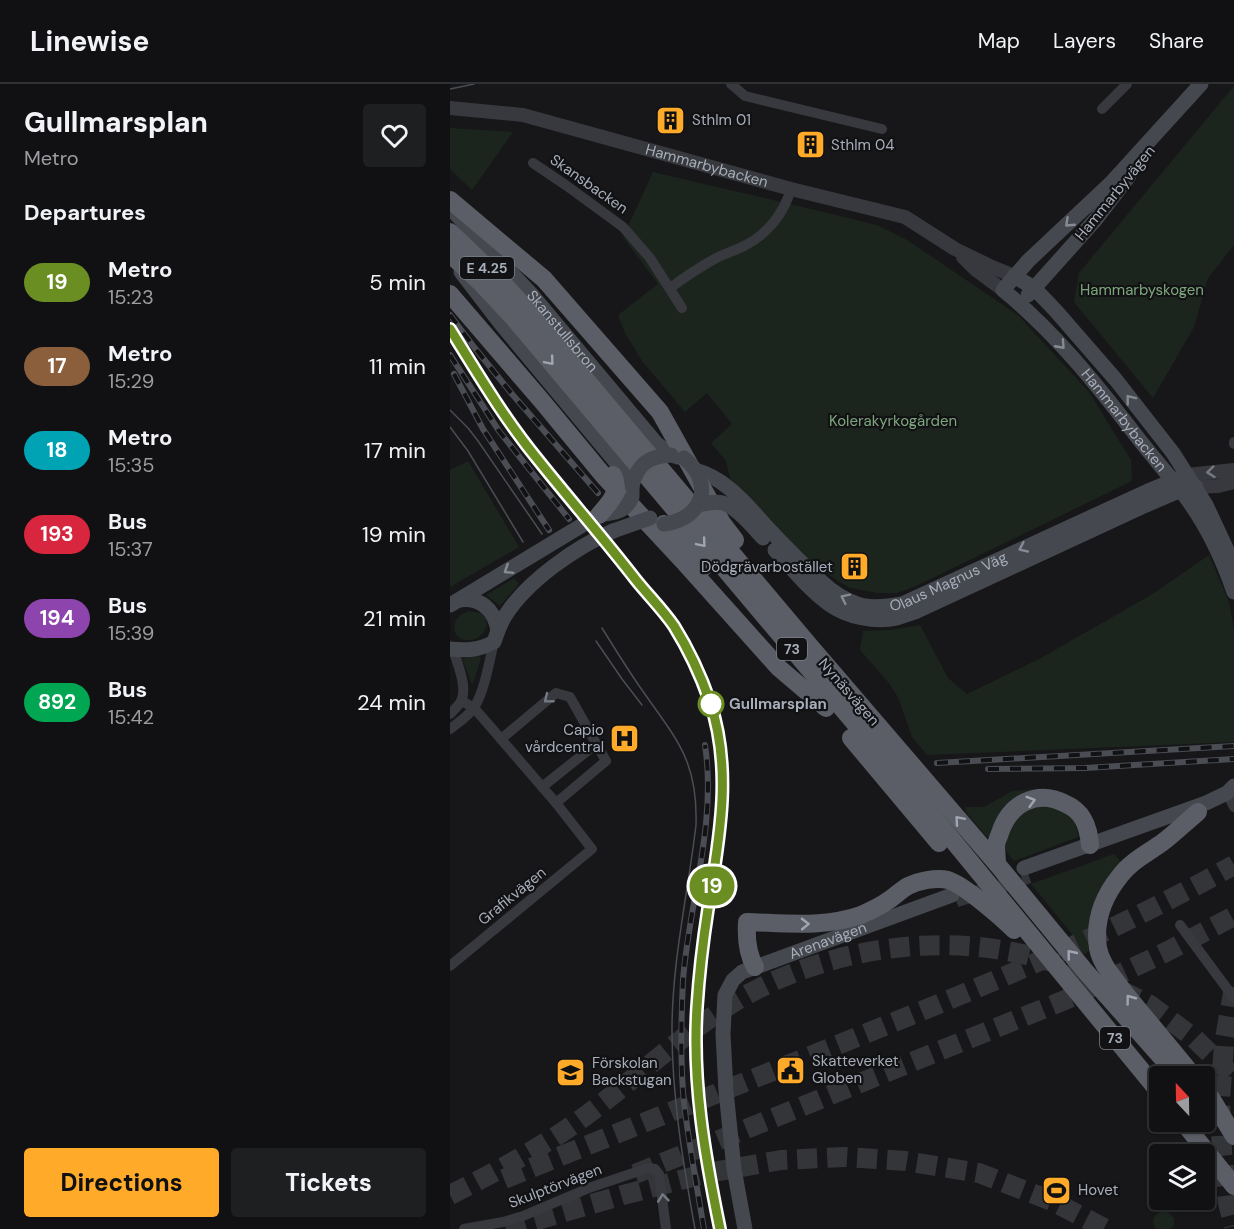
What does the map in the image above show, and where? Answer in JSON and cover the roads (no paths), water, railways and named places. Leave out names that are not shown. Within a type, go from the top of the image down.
[{"type":"highway","points":[[450,200],[544,279],[660,412],[722,523],[767,579],[809,645]]},
{"type":"highway","points":[[450,214],[519,268],[544,292],[598,354],[683,461]]},
{"type":"highway","name":"E 4.25","points":[[450,232],[500,280],[518,311]]},
{"type":"highway","name":"E 4.25","points":[[450,256],[518,311]]},
{"type":"highway","points":[[450,281],[613,475],[616,484],[615,494],[599,515]]},
{"type":"highway","points":[[450,294],[603,475],[779,668],[826,708]]},
{"type":"highway","name":"Nynäsvägen","points":[[518,311],[809,645],[997,864],[1085,971],[1169,1066]]},
{"type":"highway","name":"Nynäsvägen","points":[[518,311],[1149,1080]]},
{"type":"highway","points":[[657,521],[677,534],[1002,918],[1070,984]]},
{"type":"highway","points":[[997,864],[996,844],[1002,826],[1010,813],[1021,804],[1038,798],[1058,800],[1070,805],[1078,812],[1088,830],[1090,845]]},
{"type":"highway","points":[[1185,1066],[1103,963],[1098,949],[1097,931],[1099,915],[1106,895],[1121,874],[1198,812]]},
{"type":"highway","points":[[757,970],[749,951],[746,936],[747,922],[808,924],[842,920],[887,902],[908,886],[922,882],[937,879],[957,884],[1002,918]]},
{"type":"highway","points":[[1215,1105],[1234,1138]]},
{"type":"highway","points":[[1215,1118],[1234,1138]]},
{"type":"highway","points":[[1191,1132],[1234,1186]]},
{"type":"main road","name":"Hammarbyvägen","points":[[1003,290],[1033,256],[1111,183],[1201,84]]},
{"type":"main road","name":"Hammarbyvägen","points":[[1020,304],[1096,219],[1168,127],[1212,84]]},
{"type":"main road","name":"Skanstullsbron","points":[[450,208],[532,295],[657,443],[683,461]]},
{"type":"main road","points":[[450,256],[501,324],[625,473],[640,510],[657,521]]},
{"type":"main road","name":"Hammarbybacken","points":[[1014,276],[1034,288],[1056,310],[1116,380],[1173,453],[1193,508],[1212,542],[1234,592]]},
{"type":"main road","name":"Hammarbybacken","points":[[1003,290],[1041,323],[1184,483],[1222,538],[1234,565]]},
{"type":"main road","points":[[450,618],[454,603],[599,515],[622,511],[627,507],[636,472],[656,457],[683,461],[698,477],[701,493],[698,505],[687,517],[679,521],[657,521],[613,531],[593,540],[538,580],[509,610],[496,636],[484,647],[473,650],[451,646]]},
{"type":"main road","name":"Olaus Magnus Väg","points":[[683,461],[720,481],[741,498],[767,534],[816,593],[830,605],[864,618],[895,618],[915,612],[1130,512],[1184,483]]},
{"type":"main road","name":"Olaus Magnus Väg","points":[[698,505],[722,502],[733,507],[767,534]]},
{"type":"main road","points":[[454,603],[472,599],[489,608],[495,618],[496,636]]},
{"type":"main road","points":[[1232,797],[1129,840],[1026,872],[1090,845],[1182,812],[1232,797]]},
{"type":"main road","name":"Arenavägen","points":[[745,1229],[734,1169],[723,1034],[726,995],[733,980],[742,972],[757,970],[954,898]]},
{"type":"street","points":[[731,84],[745,96],[882,129]]},
{"type":"street","points":[[1102,109],[1127,84]]},
{"type":"street","name":"Hammarbybacken","points":[[450,108],[523,115],[791,189],[905,217],[956,249],[1014,276]]},
{"type":"street","name":"Skansbacken","points":[[533,164],[623,227],[650,258],[682,308]]},
{"type":"street","points":[[670,288],[717,258],[746,246],[760,237],[783,209],[791,189]]},
{"type":"street","name":"Hammarbybacken","points":[[956,249],[976,270],[1003,290]]},
{"type":"street","name":"Olaus Magnus Väg","points":[[1184,483],[1234,470]]},
{"type":"street","name":"Olaus Magnus Väg","points":[[1184,483],[1218,486],[1234,483]]},
{"type":"street","points":[[450,729],[474,708],[496,636]]},
{"type":"street","points":[[450,714],[462,701],[463,687],[451,646]]},
{"type":"street","points":[[462,701],[474,708],[556,803],[606,761],[570,697],[556,693],[501,739]]},
{"type":"street","points":[[542,787],[596,744]]},
{"type":"street","name":"Grafikvägen","points":[[450,966],[592,849],[556,803]]},
{"type":"street","points":[[1180,925],[1234,998]]},
{"type":"street","name":"Skulptörvägen","points":[[464,1229],[523,1216],[589,1188],[648,1168],[655,1169],[659,1174],[666,1229]]},
{"type":"street","points":[[523,1216],[524,1229]]},
{"type":"tunnel","points":[[504,1179],[1007,975],[1099,934],[1234,865]]},
{"type":"tunnel","points":[[956,900],[1029,876]]},
{"type":"tunnel","points":[[635,1174],[1065,1000],[1170,950],[1234,916]]},
{"type":"tunnel","points":[[450,1195],[561,1133],[604,1102],[687,1035],[731,1004],[766,985],[802,970],[841,958],[880,950],[920,946],[960,946],[1000,950],[1038,958],[1094,977]]},
{"type":"tunnel","points":[[1234,987],[1224,1044],[1220,1100],[1222,1152],[1228,1203],[1234,1226]]},
{"type":"tunnel","points":[[1120,990],[1150,1005],[1194,1038],[1234,1077]]},
{"type":"tunnel","points":[[506,1229],[708,1173],[781,1160],[845,1157],[906,1161],[979,1173],[1052,1201],[1106,1229]]},
{"type":"tram line","points":[[450,89],[474,84]]},
{"type":"tram line","points":[[450,410],[478,441],[542,534]]},
{"type":"tram line","points":[[450,427],[468,451],[523,542]]},
{"type":"tram line","points":[[602,628],[683,752],[689,767],[696,803],[696,825],[677,953],[672,1030],[676,1105],[695,1229]]},
{"type":"tram line","points":[[596,641],[642,705]]},
{"type":"railway","points":[[450,315],[512,394],[598,493]]},
{"type":"railway","points":[[450,329],[514,429],[581,512]]},
{"type":"railway","points":[[450,355],[499,431],[569,519]]},
{"type":"railway","points":[[454,374],[483,429],[549,530]]},
{"type":"railway","points":[[704,1229],[684,1103],[681,1042],[686,951],[705,834],[708,775],[705,745]]},
{"type":"railway","points":[[937,763],[1234,746]]},
{"type":"railway","points":[[988,769],[1085,768],[1234,759]]},
{"type":"railway","points":[[720,1229],[701,1126],[696,1037],[702,957],[719,848],[723,793],[722,766]]},
{"type":"metro line","name":"19","points":[[450,329],[503,414],[526,445],[672,624],[692,658],[711,704],[722,766],[723,795],[721,831],[699,983],[697,1066],[701,1126],[720,1229]]},
{"type":"place","name":"Sthlm 01","points":[[671,120]]},
{"type":"place","name":"Sthlm 04","points":[[810,145]]},
{"type":"place","name":"Dödgrävarbostället","points":[[854,567]]},
{"type":"place","name":"Gullmarsplan","points":[[711,704]]},
{"type":"place","name":"Capio vårdcentral","points":[[625,739]]},
{"type":"place","name":"Skatteverket Globen","points":[[791,1070]]},
{"type":"place","name":"Förskolan Backstugan","points":[[571,1072]]},
{"type":"place","name":"Hovet","points":[[1057,1190]]},
{"type":"park label","name":"Hammarbyskogen","points":[[1142,290]]},
{"type":"park label","name":"Kolerakyrkogården","points":[[893,421]]}]
